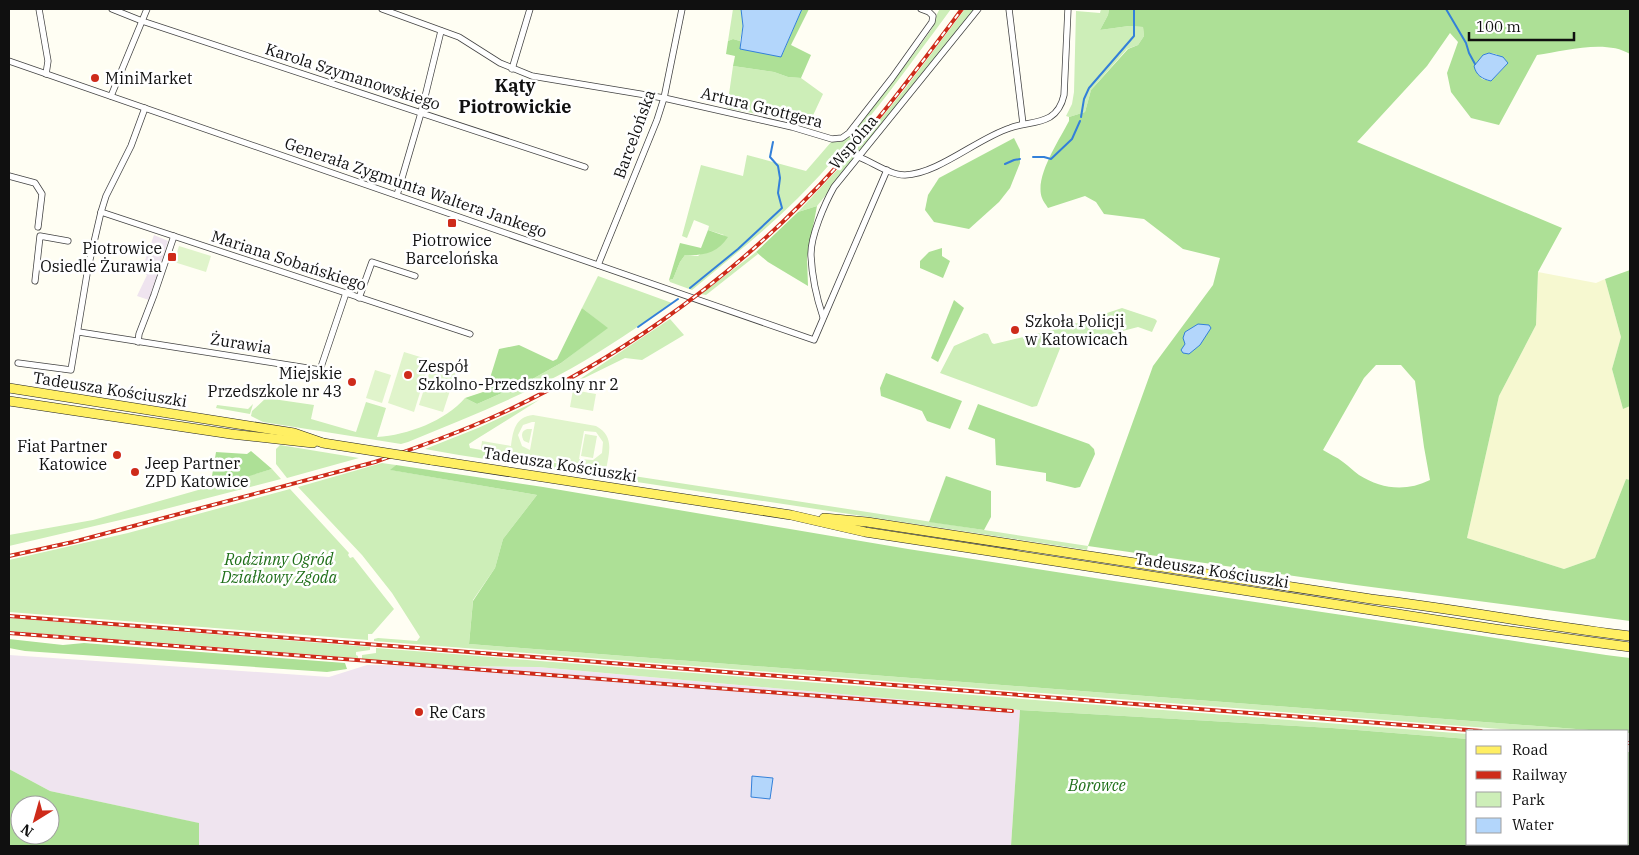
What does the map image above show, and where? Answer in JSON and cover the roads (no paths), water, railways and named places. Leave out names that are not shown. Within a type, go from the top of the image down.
[{"type":"main road","name":"Tadeusza Kościuszki","points":[[9,388],[294,433],[323,443]]},
{"type":"main road","name":"Tadeusza Kościuszki","points":[[9,401],[231,434],[293,442],[323,443],[791,515],[866,522],[1630,636]]},
{"type":"main road","name":"Tadeusza Kościuszki","points":[[791,515],[865,532],[1495,629],[1630,646]]},
{"type":"street","points":[[39,9],[48,61],[46,74]]},
{"type":"street","name":"Karola Szymanowskiego","points":[[112,9],[142,21],[585,167]]},
{"type":"street","points":[[110,96],[147,9]]},
{"type":"street","name":"Artura Grottgera","points":[[382,9],[469,42],[512,69],[532,76],[664,98],[792,127],[832,139],[842,138],[849,133],[892,78],[932,22],[933,16],[921,9]]},
{"type":"street","points":[[512,69],[530,9]]},
{"type":"street","name":"Barcelońska","points":[[598,265],[650,138],[664,98],[682,9]]},
{"type":"street","name":"Wspólna","points":[[823,317],[819,306],[811,255],[818,222],[834,187],[978,9]]},
{"type":"street","points":[[1009,9],[1023,124]]},
{"type":"street","points":[[859,157],[898,174],[908,174],[924,170],[1001,131],[1042,120],[1055,113],[1061,106],[1064,95],[1068,9]]},
{"type":"street","points":[[397,195],[422,113],[441,31]]},
{"type":"street","name":"Generała Zygmunta Waltera Jankego","points":[[9,61],[814,340],[823,317]]},
{"type":"street","points":[[18,363],[71,370],[79,332],[88,268],[101,212],[106,196],[131,146],[145,108]]},
{"type":"street","points":[[823,317],[887,170]]},
{"type":"street","points":[[9,176],[34,183],[42,194],[38,227]]},
{"type":"street","name":"Mariana Sobańskiego","points":[[101,212],[470,334]]},
{"type":"street","points":[[35,281],[40,236],[68,241]]},
{"type":"street","points":[[138,342],[139,334],[174,236]]},
{"type":"street","points":[[359,298],[372,262],[415,276]]},
{"type":"street","name":"Żurawia","points":[[79,332],[320,370],[346,293]]},
{"type":"water","points":[[741,9],[802,9],[781,57],[740,49],[743,26]]},
{"type":"water","points":[[1489,53],[1503,57],[1508,63],[1491,81],[1480,76],[1474,66],[1483,55]]},
{"type":"water","points":[[1198,324],[1209,325],[1211,328],[1200,345],[1189,354],[1183,353],[1181,350],[1185,344],[1183,338],[1185,332]]},
{"type":"water","points":[[752,776],[773,778],[770,799],[751,797]]},
{"type":"waterway","points":[[1081,117],[1084,99],[1089,88],[1134,36],[1134,9]]},
{"type":"waterway","points":[[1446,9],[1466,43],[1475,64]]},
{"type":"waterway","points":[[1033,157],[1051,159],[1072,139],[1080,121]]},
{"type":"waterway","points":[[690,288],[738,249],[782,208],[778,193],[780,178],[778,166],[770,157],[773,142]]},
{"type":"waterway","points":[[1005,164],[1020,159]]},
{"type":"waterway","points":[[638,327],[678,299]]},
{"type":"railway","points":[[9,556],[73,542],[375,462],[487,420],[583,371],[660,322],[697,295],[733,266],[800,205],[865,135],[962,9]]},
{"type":"railway","points":[[9,616],[1468,730]]},
{"type":"railway","points":[[9,633],[1012,711]]},
{"type":"place","name":"MiniMarket","points":[[95,78]]},
{"type":"place","name":"Piotrowice Barcelońska","points":[[452,223]]},
{"type":"place","name":"Piotrowice Osiedle Żurawia","points":[[172,257]]},
{"type":"place","name":"Szkoła Policji w Katowicach","points":[[1015,330]]},
{"type":"place","name":"Zespół Szkolno-Przedszkolny nr 2","points":[[408,375]]},
{"type":"place","name":"Miejskie Przedszkole nr 43","points":[[352,382]]},
{"type":"place","name":"Fiat Partner Katowice","points":[[117,455]]},
{"type":"place","name":"Jeep Partner ZPD Katowice","points":[[135,472]]},
{"type":"place","name":"Re Cars","points":[[419,712]]},
{"type":"district","name":"Kąty Piotrowickie","points":[[515,96]]},
{"type":"park label","name":"Rodzinny Ogród Działkowy Zgoda","points":[[279,568]]},
{"type":"park label","name":"Borowce","points":[[1097,785]]}]
